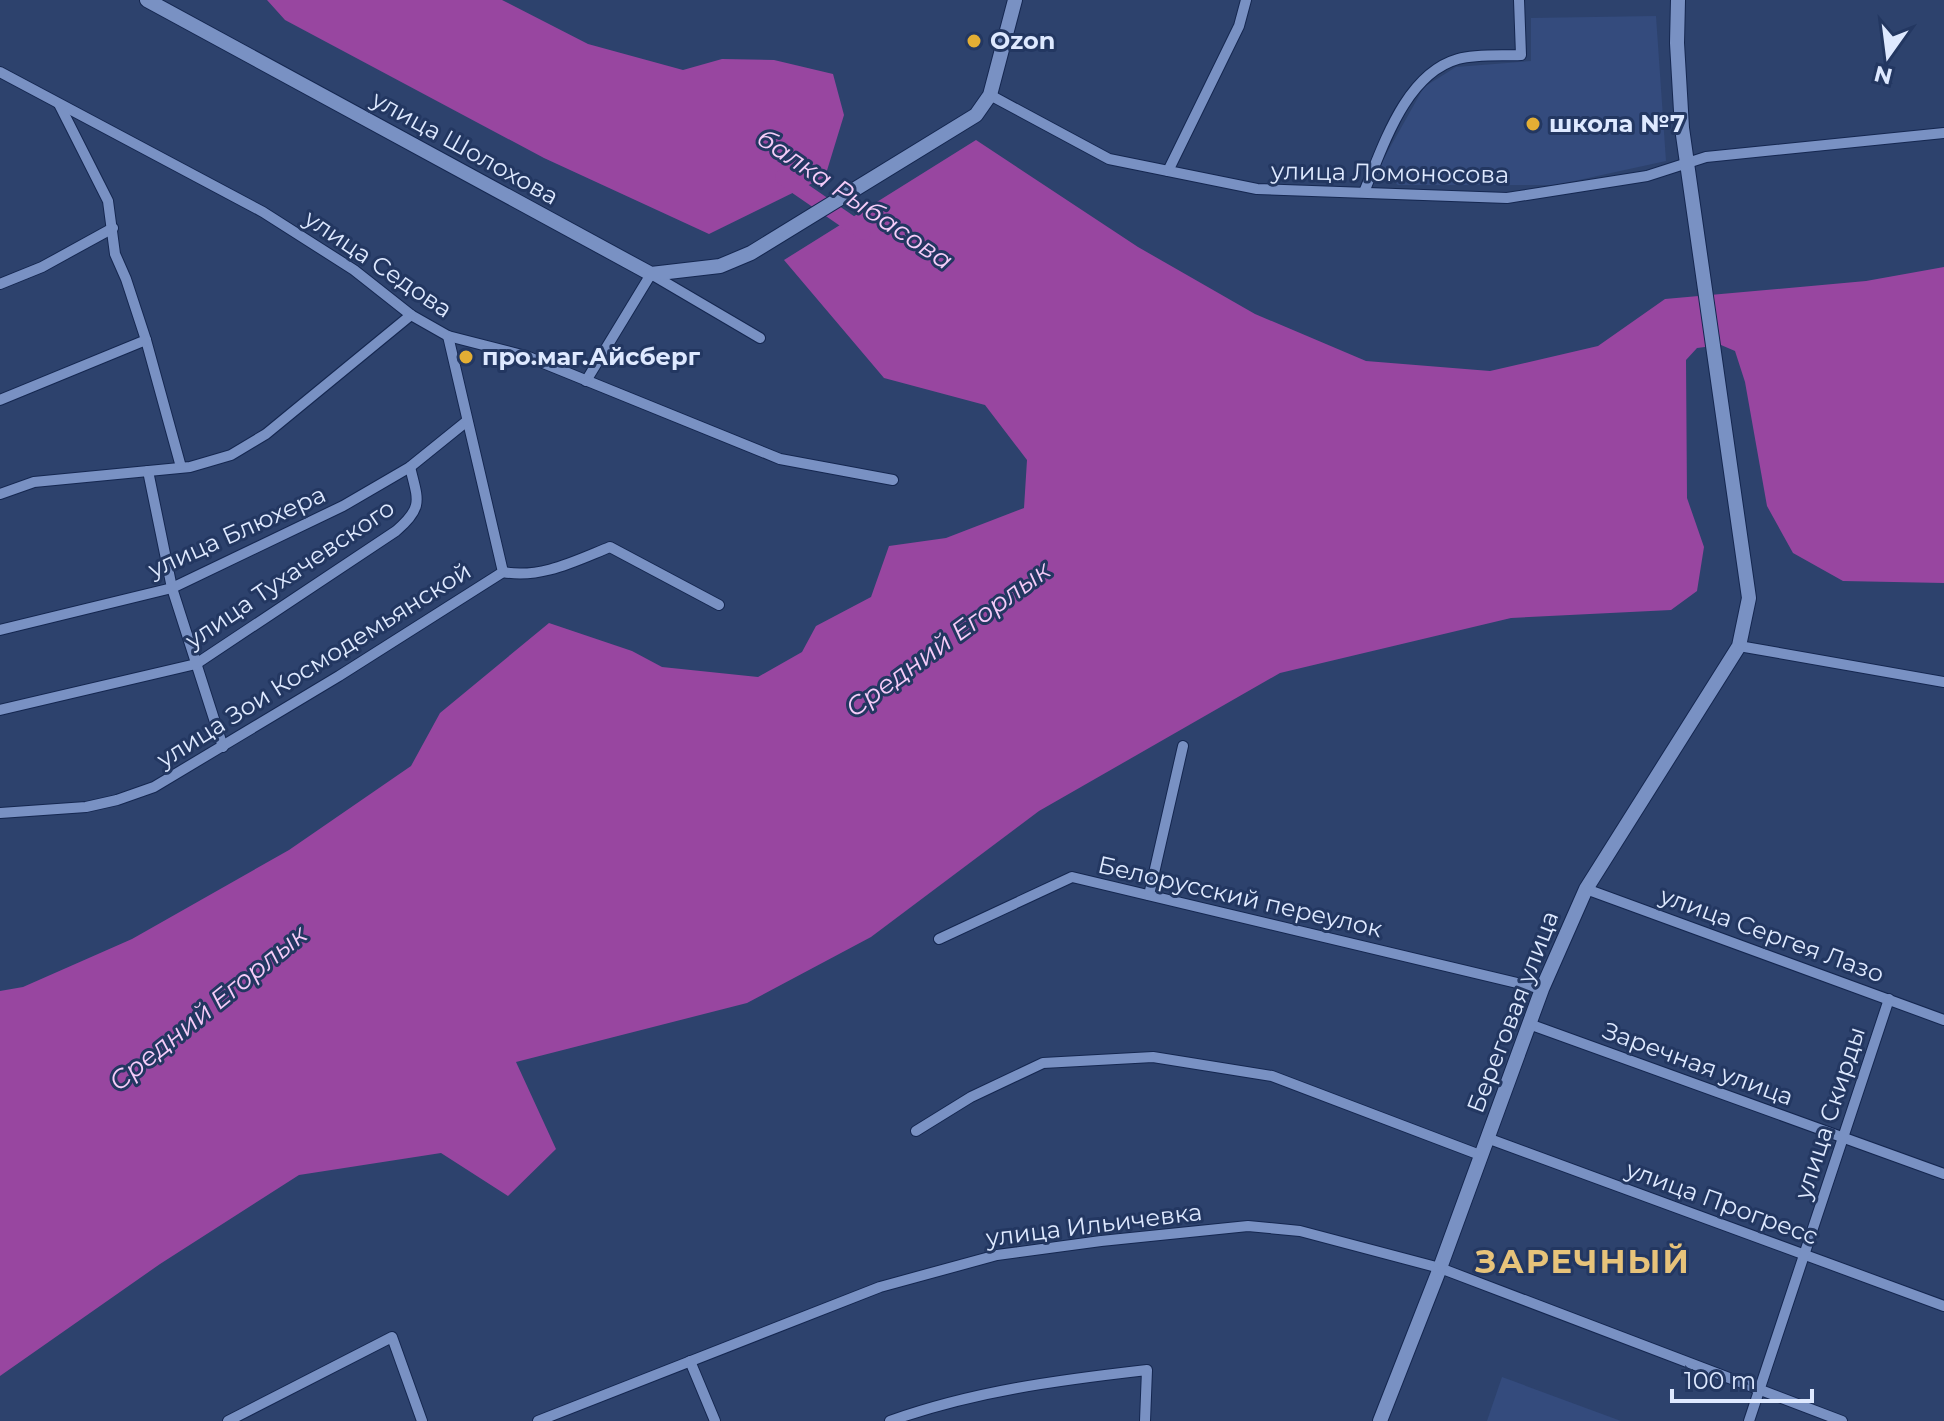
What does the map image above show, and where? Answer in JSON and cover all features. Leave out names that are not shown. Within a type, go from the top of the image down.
[{"type":"main road","name":"улица Шолохова","points":[[147,0],[651,274]]},
{"type":"main road","points":[[651,274],[720,266],[751,253],[976,115],[990,95],[1015,0]]},
{"type":"main road","points":[[1678,0],[1680,99],[1749,598],[1739,646]]},
{"type":"main road","name":"Береговая улица","points":[[1380,1421],[1440,1268],[1542,989],[1586,889],[1739,646]]},
{"type":"street","points":[[1168,171],[1239,26],[1246,0]]},
{"type":"street","points":[[1364,192],[1388,134],[1408,97],[1437,70],[1459,59],[1521,55],[1519,0]]},
{"type":"street","name":"улица Седова","points":[[0,72],[263,212],[354,270],[411,315],[448,336],[526,356],[780,459],[893,480]]},
{"type":"street","name":"улица Ломоносова","points":[[990,95],[1109,159],[1257,189],[1507,198],[1647,176],[1706,157],[1944,133]]},
{"type":"street","points":[[59,104],[108,201],[115,254],[146,340],[181,467]]},
{"type":"street","points":[[0,284],[42,267],[113,228]]},
{"type":"street","name":"улица Шолохова","points":[[651,274],[760,338]]},
{"type":"street","points":[[586,381],[651,274]]},
{"type":"street","points":[[0,494],[34,482],[181,467],[231,455],[266,434],[411,315]]},
{"type":"street","name":"улица Зои Космодемьянской","points":[[0,813],[86,807],[154,787],[339,676],[503,572],[448,336]]},
{"type":"street","points":[[0,400],[146,340]]},
{"type":"street","name":"улица Блюхера","points":[[0,630],[172,588],[343,506],[410,467],[467,421]]},
{"type":"street","name":"улица Тухачевского","points":[[0,710],[196,664],[413,517],[419,503],[410,467]]},
{"type":"street","points":[[148,471],[172,588],[223,747]]},
{"type":"street","points":[[503,572],[524,576],[563,566],[610,547],[719,605]]},
{"type":"street","points":[[1739,646],[1944,682]]},
{"type":"street","points":[[1149,895],[1183,746]]},
{"type":"street","name":"Белорусский переулок","points":[[939,939],[1072,877],[1542,989]]},
{"type":"street","name":"улица Сергея Лазо","points":[[1586,889],[1944,1020]]},
{"type":"street","name":"улица Скирды","points":[[1749,1421],[1889,999]]},
{"type":"street","name":"Заречная улица","points":[[1529,1024],[1944,1174]]},
{"type":"street","points":[[916,1131],[971,1097],[1043,1063],[1153,1057],[1272,1076],[1480,1155]]},
{"type":"street","name":"улица Прогресс","points":[[1487,1138],[1944,1306]]},
{"type":"street","name":"улица Ильичевка","points":[[538,1421],[880,1287],[997,1255],[1248,1226],[1300,1231],[1440,1268],[1842,1421]]},
{"type":"street","points":[[228,1421],[392,1337],[422,1421]]},
{"type":"street","points":[[690,1361],[715,1421]]},
{"type":"street","points":[[890,1421],[921,1410],[1038,1382],[1147,1370],[1145,1421]]},
{"type":"shaded area","name":"школа №7","points":[[1656,16],[1666,161],[1556,185],[1398,185],[1379,167],[1424,87],[1456,67],[1531,61],[1531,18]]},
{"type":"shaded area","points":[[1502,1377],[1621,1421],[1487,1421]]},
{"type":"water","points":[[267,0],[502,0],[588,44],[683,70],[722,59],[774,60],[833,74],[844,115],[825,177],[709,234],[544,158],[285,20]]},
{"type":"water","name":"Средний Егорлык","points":[[976,140],[1138,247],[1255,314],[1366,361],[1490,371],[1598,346],[1665,299],[1866,281],[1944,267],[1944,583],[1843,581],[1793,553],[1767,506],[1745,382],[1735,351],[1721,345],[1697,348],[1686,360],[1687,498],[1704,547],[1697,591],[1671,610],[1511,618],[1280,673],[1039,811],[871,937],[747,1003],[516,1062],[556,1149],[508,1196],[441,1153],[299,1175],[160,1264],[0,1376],[0,991],[23,987],[132,939],[289,850],[411,766],[440,713],[549,623],[632,651],[662,667],[758,677],[802,652],[816,626],[871,597],[889,546],[946,538],[1024,508],[1027,460],[985,405],[884,378],[784,260]]},
{"type":"waterway","name":"балка Рыбасова","points":[[783,177],[863,232]]},
{"type":"place","name":"Ozon","points":[[974,41]]},
{"type":"place","name":"школа №7","points":[[1533,124]]},
{"type":"place","name":"про.маг.Айсберг","points":[[466,357]]},
{"type":"district","name":"ЗАРЕЧНЫЙ","points":[[1583,1262]]}]
